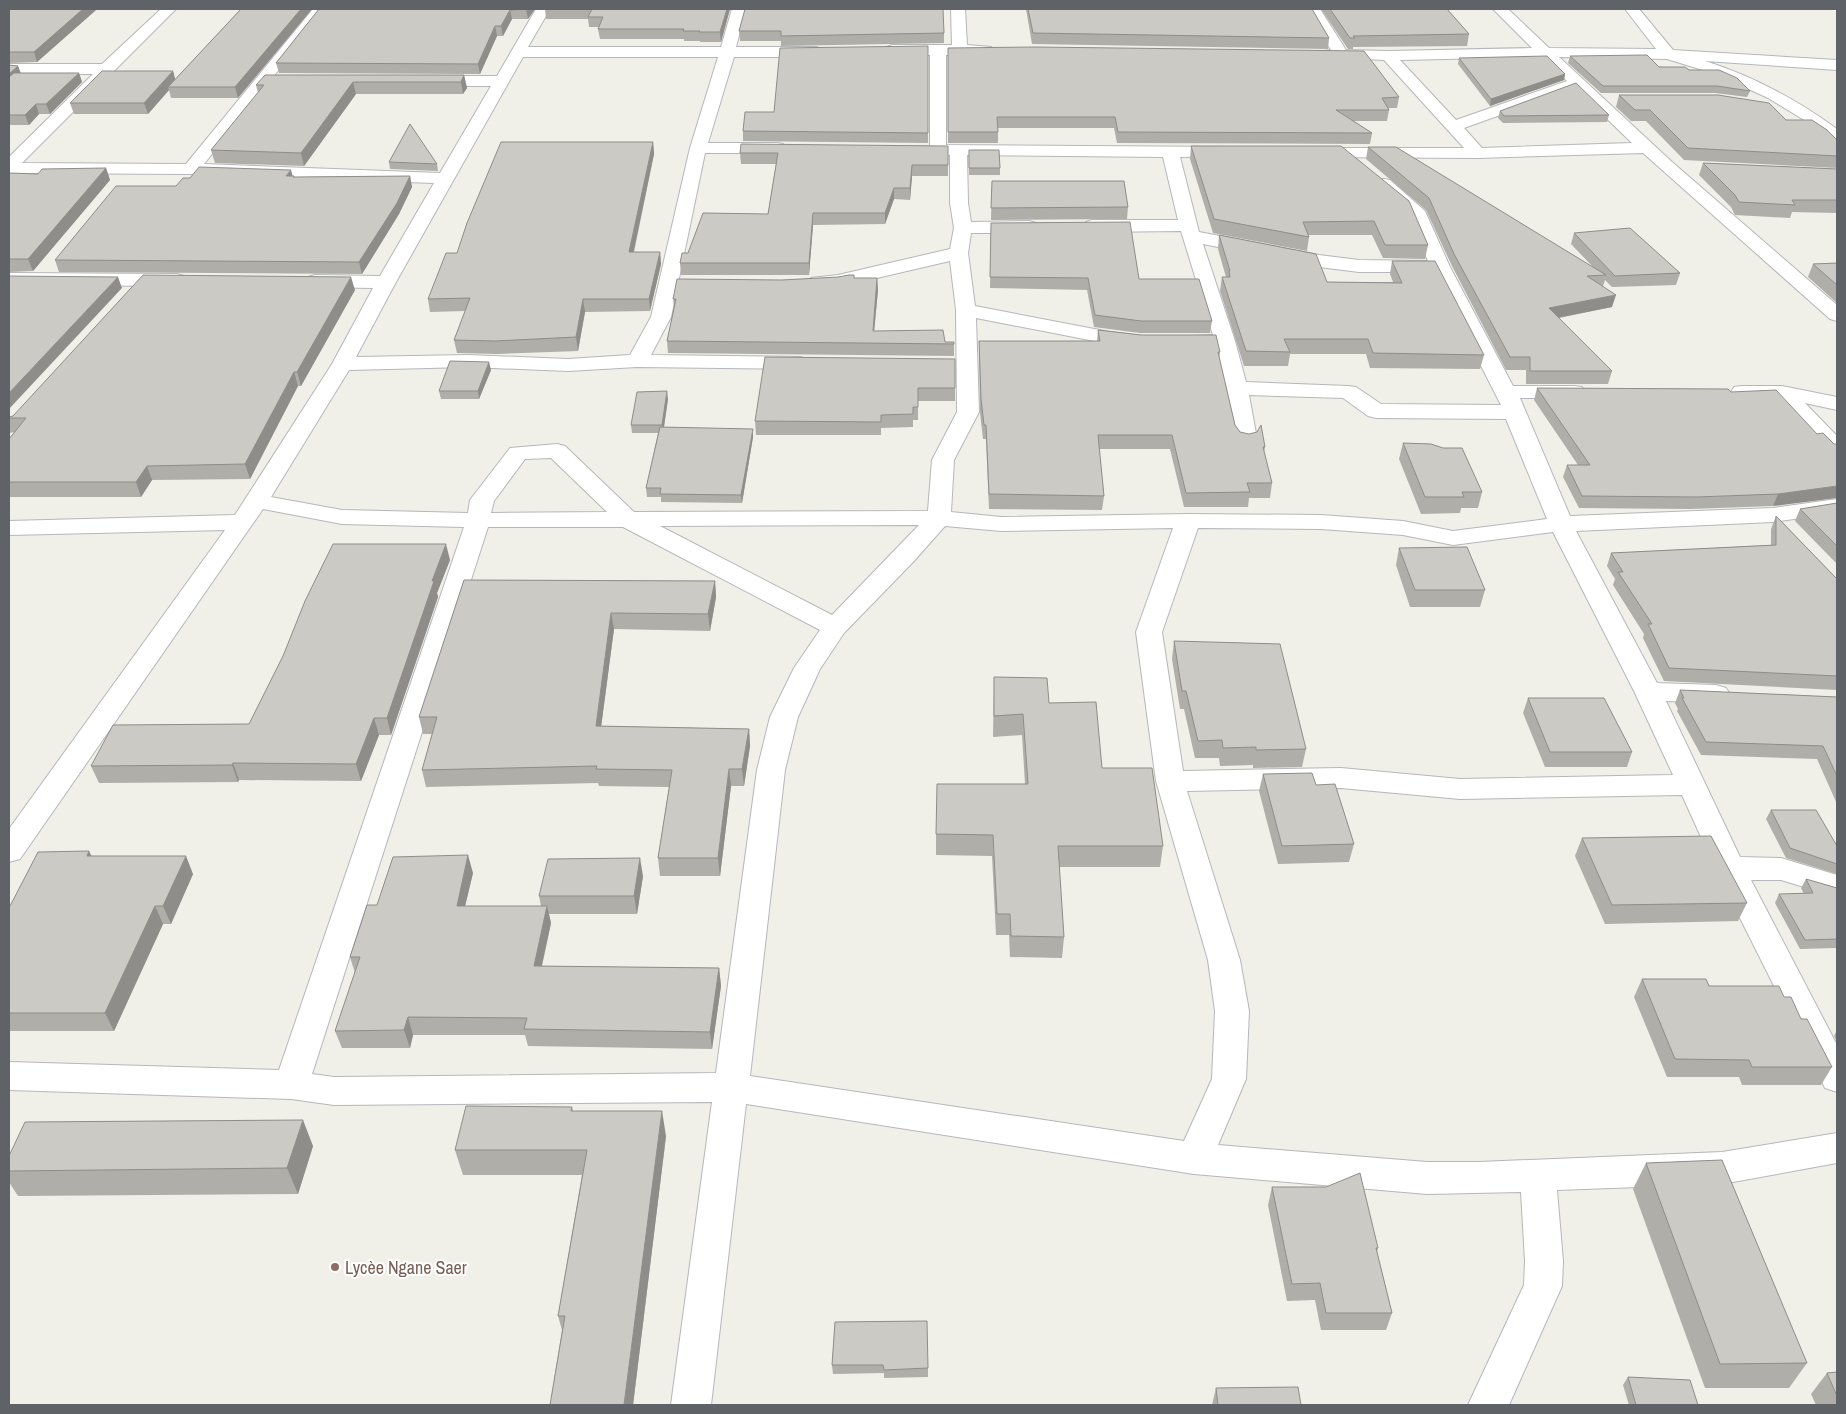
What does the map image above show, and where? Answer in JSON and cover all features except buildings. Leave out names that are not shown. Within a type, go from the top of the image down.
[{"type":"street","points":[[9,167],[150,25],[169,9]]},
{"type":"street","points":[[191,169],[320,9]]},
{"type":"street","points":[[9,851],[250,511],[342,364],[386,282],[500,81],[544,9]]},
{"type":"street","points":[[637,361],[679,283],[676,239],[698,148],[727,53],[738,9]]},
{"type":"street","points":[[958,9],[960,49]]},
{"type":"street","points":[[1313,9],[1341,54]]},
{"type":"street","points":[[1500,9],[1666,166],[1837,315]]},
{"type":"street","points":[[1632,9],[1668,54],[1722,71],[1774,95],[1835,133]]},
{"type":"street","points":[[691,1405],[771,770],[784,717],[807,668],[835,626],[905,556],[938,518],[943,460],[968,412],[957,364],[966,310],[960,253],[963,228],[948,149],[938,50]]},
{"type":"street","points":[[881,51],[999,50]]},
{"type":"street","points":[[519,52],[727,53],[833,51]]},
{"type":"street","points":[[1312,54],[1388,56],[1546,52],[1668,54],[1837,65]]},
{"type":"street","points":[[1388,56],[1478,152]]},
{"type":"street","points":[[9,69],[107,69]]},
{"type":"street","points":[[263,80],[283,80]]},
{"type":"street","points":[[412,81],[500,81]]},
{"type":"street","points":[[1454,126],[1578,82]]},
{"type":"street","points":[[1597,100],[1617,100]]},
{"type":"street","points":[[1764,108],[1810,117]]},
{"type":"street","points":[[698,148],[788,148]]},
{"type":"street","points":[[1297,152],[1478,152],[1649,148]]},
{"type":"street","points":[[918,149],[1248,152]]},
{"type":"street","points":[[1170,151],[1190,230],[1226,341],[1246,439]]},
{"type":"street","points":[[1346,153],[1416,211],[1440,267],[1510,402],[1561,524],[1648,691],[1730,868],[1837,1078]]},
{"type":"street","points":[[1666,166],[1695,167]]},
{"type":"street","points":[[9,167],[191,169],[445,178]]},
{"type":"street","points":[[119,183],[131,169]]},
{"type":"street","points":[[963,228],[1051,227]]},
{"type":"street","points":[[1071,227],[1190,230],[1318,261],[1351,265],[1440,267]]},
{"type":"street","points":[[802,283],[838,281],[960,253]]},
{"type":"street","points":[[9,279],[46,272],[142,280],[191,280]]},
{"type":"street","points":[[122,302],[142,280]]},
{"type":"street","points":[[298,281],[386,282]]},
{"type":"street","points":[[966,310],[1110,338],[1154,341],[1226,341]]},
{"type":"street","points":[[342,364],[468,361],[568,365],[637,361],[817,363]]},
{"type":"street","points":[[1237,388],[1348,392],[1376,411],[1510,402],[1594,392]]},
{"type":"street","points":[[1723,392],[1782,392],[1837,403]]},
{"type":"street","points":[[1782,392],[1837,449]]},
{"type":"street","points":[[291,1085],[478,520],[482,500],[518,452],[557,451],[627,519],[835,626]]},
{"type":"street","points":[[9,528],[250,511],[342,517],[478,520],[938,518],[1001,524],[1188,521],[1321,522],[1403,528],[1453,538],[1561,524],[1773,515],[1837,506]]},
{"type":"street","points":[[1773,515],[1792,535]]},
{"type":"street","points":[[1188,521],[1149,632],[1170,781],[1224,960],[1232,1011],[1229,1079],[1194,1158]]},
{"type":"street","points":[[1648,691],[1738,695]]},
{"type":"street","points":[[1170,781],[1341,778],[1460,789],[1692,785]]},
{"type":"street","points":[[1730,868],[1781,869],[1837,886]]},
{"type":"street","points":[[9,1076],[291,1085],[334,1091],[730,1087],[1194,1158],[1427,1178],[1479,1178],[1722,1168],[1837,1148]]},
{"type":"street","points":[[1488,1405],[1543,1286],[1544,1261],[1538,1175]]},
{"type":"place","name":"Lycèe Ngane Saer","points":[[335,1267]]}]
